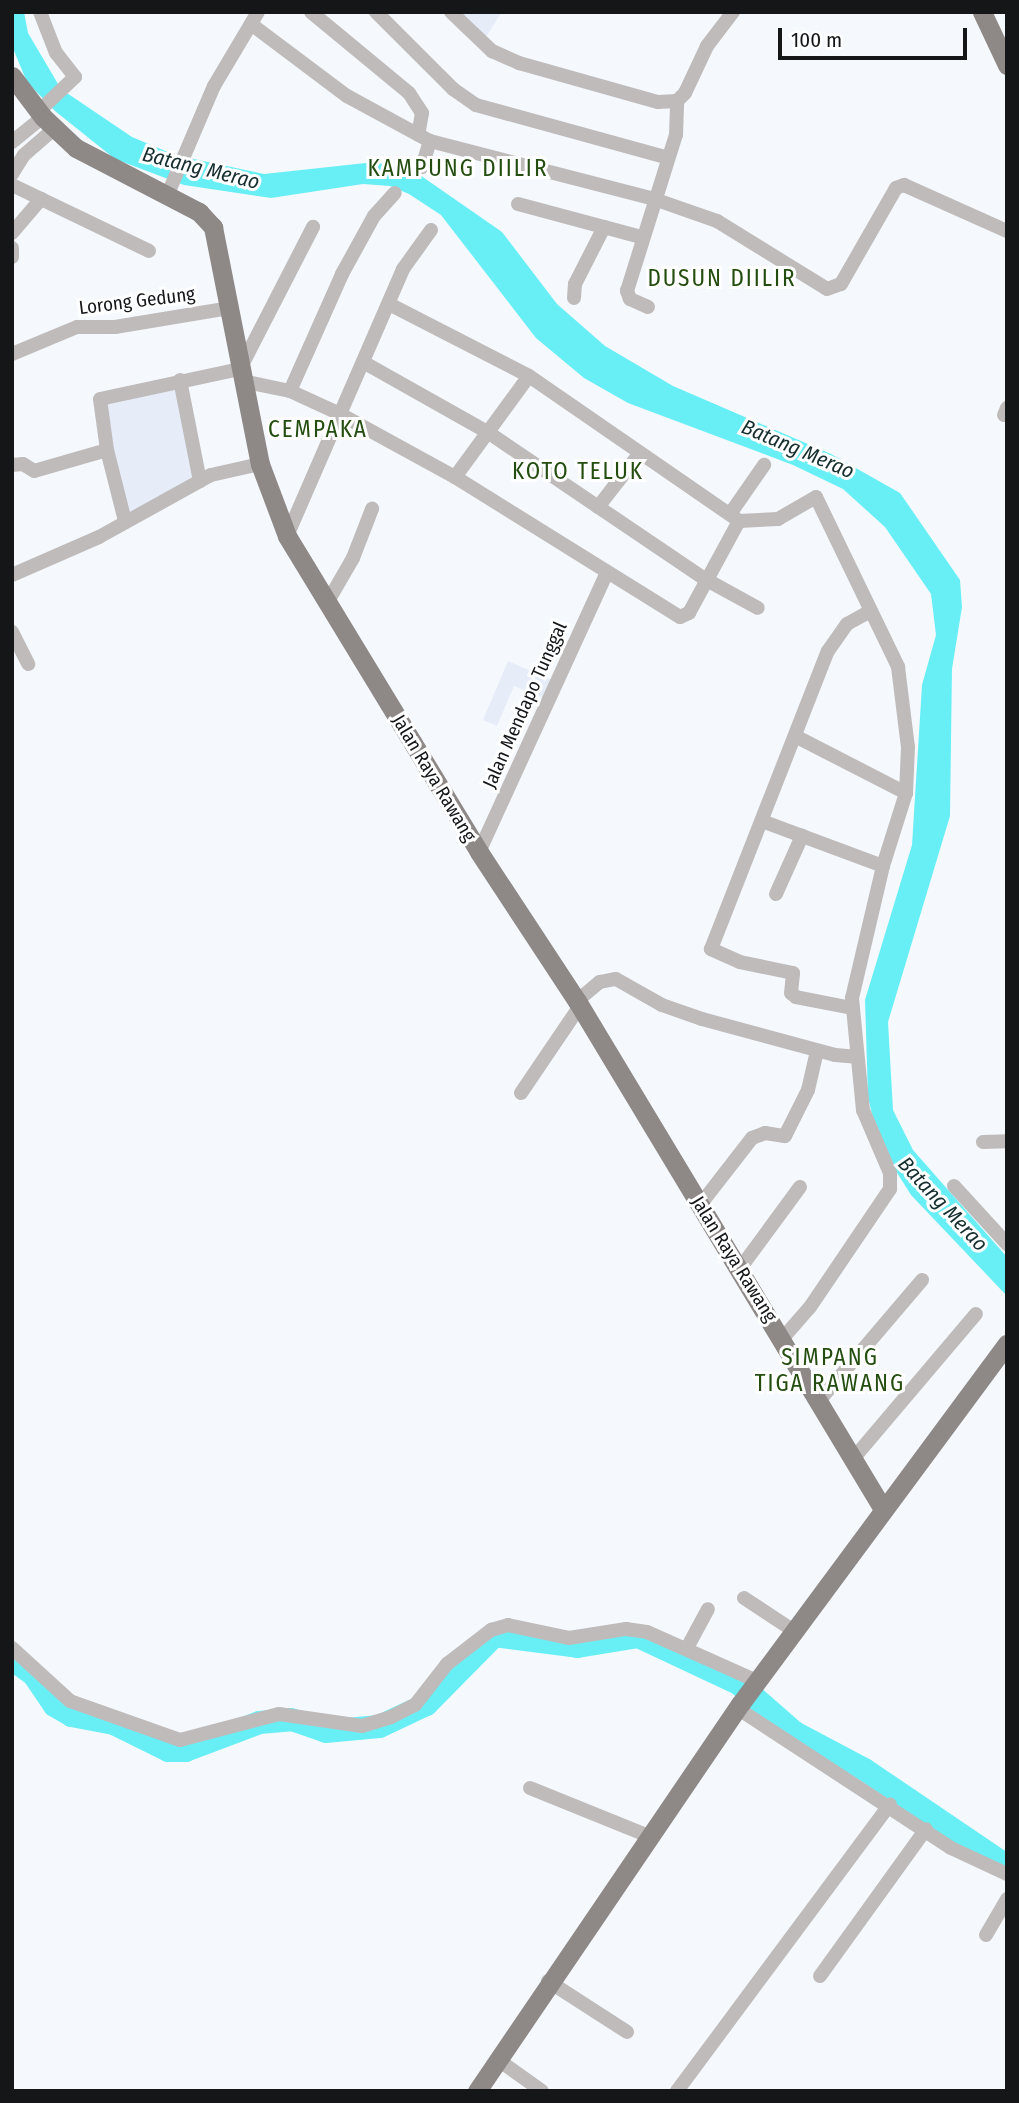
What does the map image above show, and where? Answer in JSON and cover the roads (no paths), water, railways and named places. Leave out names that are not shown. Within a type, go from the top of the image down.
[{"type":"main road","points":[[982,12],[1007,65]]},
{"type":"main road","name":"Jalan Raya Rawang","points":[[12,76],[45,116],[111,169],[169,191],[199,212],[213,227],[260,464],[287,536],[479,852],[578,1003],[783,1338],[883,1509]]},
{"type":"main road","points":[[477,2091],[548,1981],[739,1706],[1007,1344]]},
{"type":"street","points":[[12,174],[45,116],[75,77],[56,53],[40,12]]},
{"type":"street","points":[[312,12],[409,93],[422,113],[422,167]]},
{"type":"street","points":[[376,12],[453,89],[476,105],[668,158]]},
{"type":"street","points":[[451,12],[492,51],[519,63],[658,102],[677,101]]},
{"type":"street","points":[[648,307],[627,296],[641,237],[680,117],[677,101],[707,46],[733,12]]},
{"type":"street","points":[[169,191],[214,86],[255,18],[347,96],[424,138],[654,199],[728,226],[828,289],[841,284],[896,188],[904,185],[1007,231]]},
{"type":"street","points":[[12,142],[45,116]]},
{"type":"street","points":[[12,184],[149,251]]},
{"type":"street","points":[[290,391],[342,274],[374,216],[395,192]]},
{"type":"street","points":[[12,233],[41,199]]},
{"type":"street","points":[[517,204],[641,237]]},
{"type":"street","points":[[241,375],[313,227]]},
{"type":"street","points":[[574,298],[575,284],[604,227]]},
{"type":"street","points":[[287,536],[338,413],[403,269],[431,230]]},
{"type":"street","points":[[12,248],[12,257]]},
{"type":"street","points":[[389,304],[529,376],[734,518],[778,519],[816,498],[898,667],[904,694],[906,793],[883,866],[852,1008],[865,1121],[890,1173],[890,1189],[810,1307],[783,1338]]},
{"type":"street","name":"Lorong Gedung","points":[[12,354],[77,327],[115,327],[230,308]]},
{"type":"street","points":[[363,362],[489,433],[705,579],[758,608]]},
{"type":"street","points":[[125,521],[107,450],[100,399],[180,380],[241,375],[290,391],[338,413],[455,477],[606,574],[680,617],[689,613],[734,518],[764,465]]},
{"type":"street","points":[[455,477],[529,376]]},
{"type":"street","points":[[180,380],[200,481]]},
{"type":"street","points":[[12,465],[23,464],[34,471],[107,450]]},
{"type":"street","points":[[597,507],[640,453]]},
{"type":"street","points":[[12,575],[125,521],[200,481],[260,464]]},
{"type":"street","points":[[327,603],[353,558],[372,509]]},
{"type":"street","name":"Jalan Mendapo Tunggal","points":[[479,852],[606,574]]},
{"type":"street","points":[[852,1008],[796,997],[791,993],[794,975],[791,972],[712,953],[711,944],[828,651],[847,624],[869,612]]},
{"type":"street","points":[[12,632],[28,664]]},
{"type":"street","points":[[795,736],[906,793]]},
{"type":"street","points":[[762,821],[883,866]]},
{"type":"street","points":[[776,894],[802,836]]},
{"type":"street","points":[[521,1094],[578,1003],[600,982],[616,979],[663,1005],[817,1051],[856,1057]]},
{"type":"street","points":[[700,1205],[752,1138],[765,1133],[785,1136],[808,1090],[817,1051]]},
{"type":"street","points":[[983,1142],[1007,1142]]},
{"type":"street","points":[[954,1186],[1007,1244]]},
{"type":"street","points":[[739,1270],[800,1187]]},
{"type":"street","points":[[819,1401],[922,1280]]},
{"type":"street","points":[[853,1460],[976,1314]]},
{"type":"street","points":[[744,1598],[794,1631]]},
{"type":"street","points":[[687,1648],[709,1609]]},
{"type":"street","points":[[12,1648],[83,1708],[180,1740],[279,1714],[362,1726],[391,1717],[415,1705],[447,1664],[500,1626],[569,1638],[626,1629],[687,1648],[755,1684]]},
{"type":"street","points":[[739,1706],[890,1804],[951,1848],[1007,1874]]},
{"type":"street","points":[[530,1788],[649,1836]]},
{"type":"street","points":[[677,2091],[890,1804]]},
{"type":"street","points":[[820,1976],[926,1829]]},
{"type":"street","points":[[986,1935],[1007,1899]]},
{"type":"street","points":[[548,1981],[627,2032]]},
{"type":"street","points":[[497,2059],[542,2091]]},
{"type":"water","name":"Batang Merao","points":[[12,12],[24,12],[28,33],[61,89],[132,137],[175,155],[264,174],[375,162],[417,173],[502,232],[557,304],[605,346],[673,386],[831,454],[900,493],[960,580],[962,607],[952,669],[950,816],[888,1022],[893,1110],[913,1150],[1007,1257],[1007,1296],[911,1195],[879,1144],[868,1097],[865,1000],[912,845],[922,685],[936,635],[931,594],[885,527],[843,489],[793,465],[628,403],[584,378],[536,338],[441,215],[409,194],[390,186],[363,184],[271,198],[184,185],[115,159],[55,111],[27,82],[12,46]]},
{"type":"waterway","points":[[12,1659],[33,1674],[54,1705],[71,1715],[113,1723],[168,1750],[185,1750],[259,1722],[291,1719],[325,1731],[379,1726],[426,1704],[494,1635],[577,1646],[638,1636],[738,1683],[794,1732],[864,1769],[1007,1866]]},
{"type":"district","name":"KAMPUNG DIILIR","points":[[458,168]]},
{"type":"district","name":"DUSUN DIILIR","points":[[722,278]]},
{"type":"district","name":"CEMPAKA","points":[[318,429]]},
{"type":"district","name":"KOTO TELUK","points":[[578,471]]},
{"type":"district","name":"SIMPANG TIGA RAWANG","points":[[830,1370]]}]
